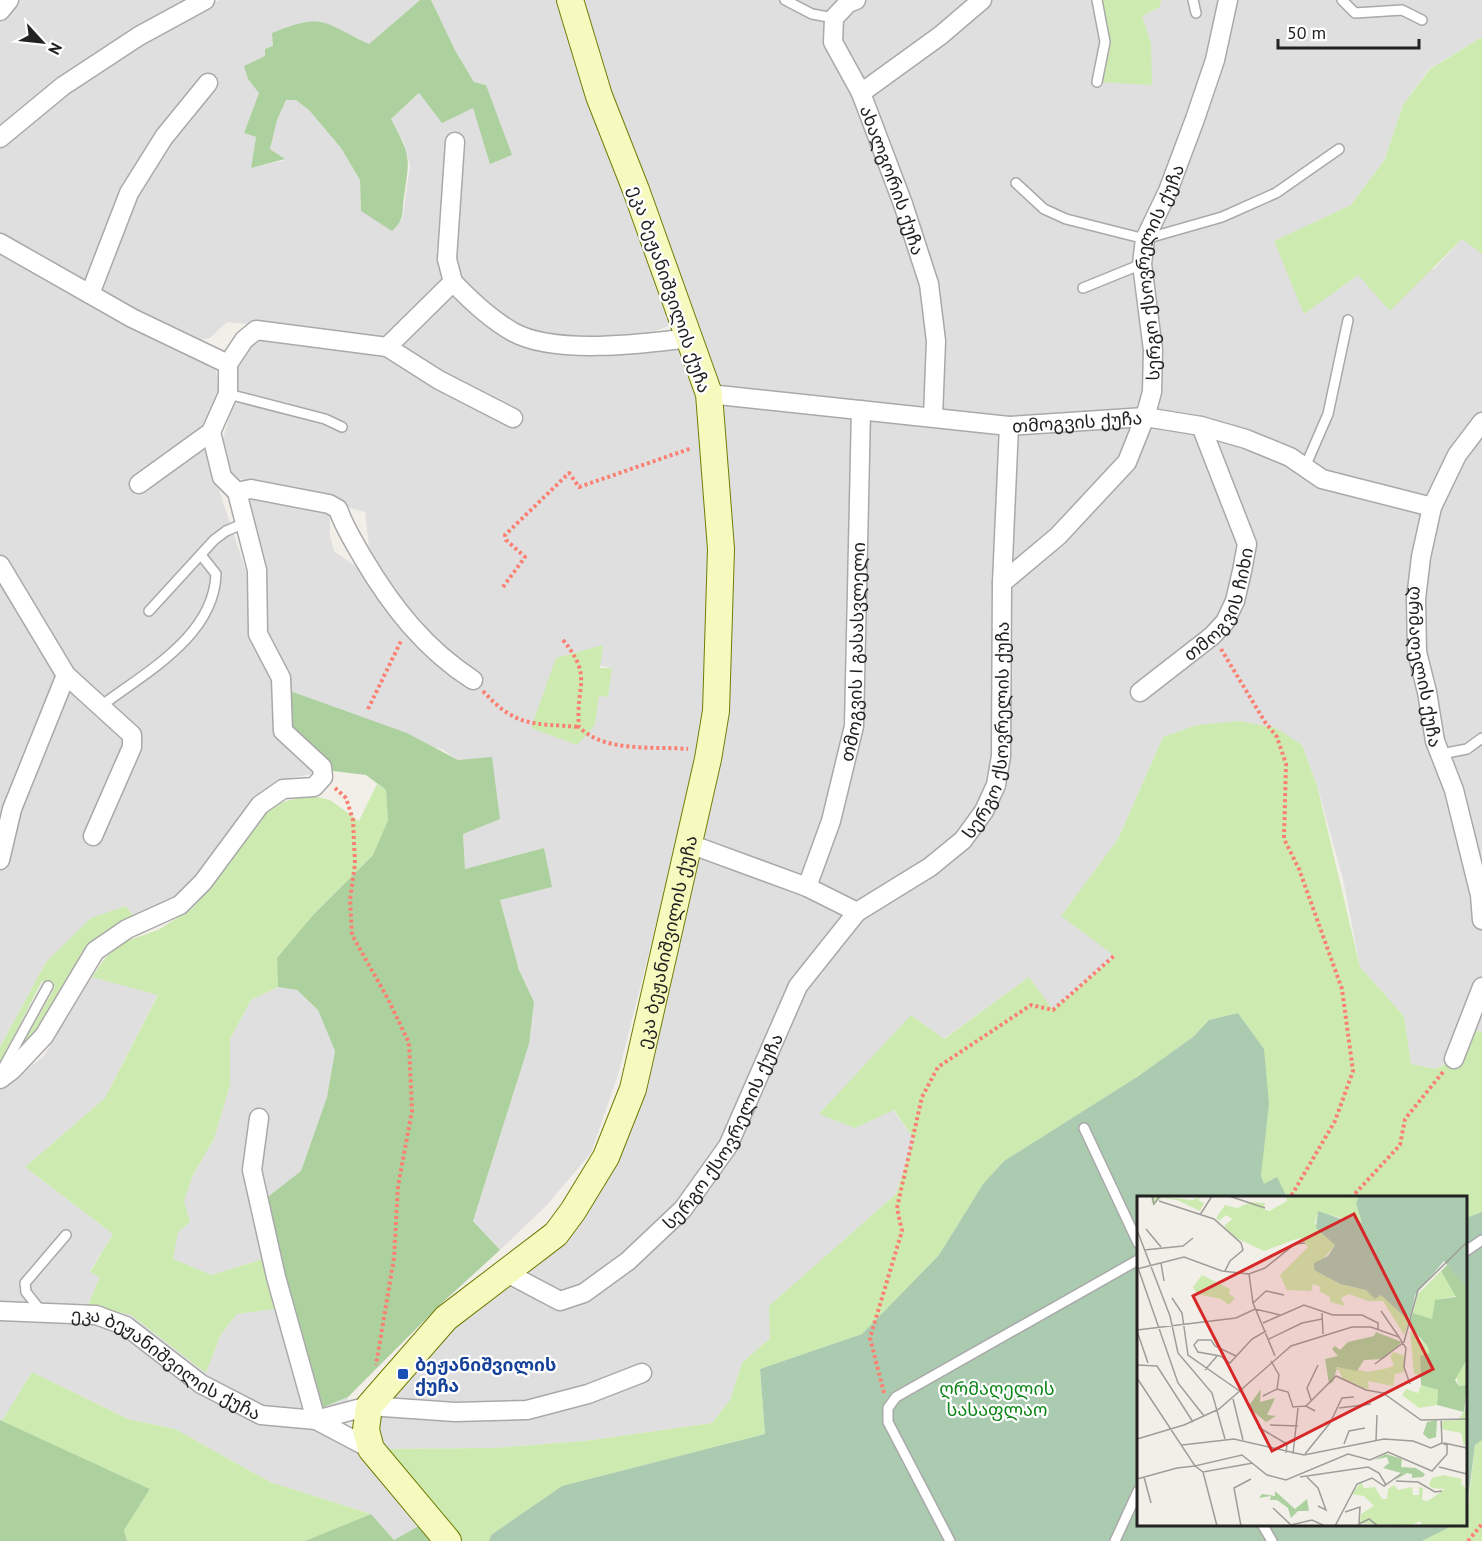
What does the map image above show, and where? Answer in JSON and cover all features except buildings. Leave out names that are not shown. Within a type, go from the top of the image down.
[{"type":"street","points":[[0,11],[9,0]]},
{"type":"street","points":[[0,138],[63,86],[139,36],[205,0]]},
{"type":"street","name":"ეკა ბეჟანიშვილის ქუჩა","points":[[0,1311],[96,1315],[126,1326],[201,1384],[261,1415],[316,1420],[369,1406],[446,1318],[556,1234],[606,1157],[633,1089],[687,843],[710,750],[716,711],[721,549],[709,394],[599,96],[570,0]]},
{"type":"street","points":[[856,0],[848,3],[834,18],[833,42],[861,93]]},
{"type":"street","name":"ახალგორის ქუჩა","points":[[933,417],[936,341],[929,284],[861,93],[941,35],[982,0]]},
{"type":"street","name":"სერგო ქსოვრელის ქუჩა","points":[[507,1273],[560,1301],[584,1293],[628,1261],[683,1209],[728,1146],[798,986],[857,912],[930,867],[963,840],[984,811],[996,785],[1000,756],[1002,584],[1058,536],[1127,462],[1145,417],[1152,392],[1153,350],[1142,264],[1145,239],[1168,191],[1195,119],[1215,60],[1228,0]]},
{"type":"street","points":[[90,294],[129,193],[164,137],[208,83]]},
{"type":"street","points":[[455,142],[447,259],[453,282],[473,303],[514,333],[548,344],[638,345],[689,338]]},
{"type":"street","points":[[0,243],[132,318],[228,364]]},
{"type":"street","points":[[387,348],[453,282]]},
{"type":"street","points":[[139,484],[211,432],[228,394],[228,364],[244,340],[256,330],[387,348],[439,380],[513,418]]},
{"type":"street","name":"თმოგვის ქუჩა","points":[[709,394],[1009,426],[1145,417],[1201,426],[1246,439],[1290,457],[1322,479],[1432,507]]},
{"type":"street","name":"თმოგვის I გასასვლელი","points":[[807,887],[831,821],[854,726],[861,410]]},
{"type":"street","name":"ღრმაღელის ქუჩა","points":[[1482,422],[1457,455],[1432,507],[1420,557],[1416,599],[1417,652],[1427,692],[1435,741],[1454,790],[1478,885],[1482,920]]},
{"type":"street","points":[[1002,584],[1009,426]]},
{"type":"street","name":"თმოგვის ჩიხი","points":[[1140,692],[1212,636],[1225,622],[1235,601],[1246,544],[1201,426]]},
{"type":"street","points":[[0,1079],[12,1070],[44,1036],[95,951],[128,929],[180,905],[203,882],[260,805],[284,789],[314,788],[323,777],[322,767],[282,731],[281,678],[258,634],[257,570],[237,492],[222,477],[211,432]]},
{"type":"street","points":[[237,492],[251,489],[329,504],[338,510],[342,522],[378,583],[408,625],[444,662],[473,680]]},
{"type":"street","points":[[0,565],[66,675],[132,735],[132,747],[93,836]]},
{"type":"street","points":[[0,860],[12,809],[66,675]]},
{"type":"street","points":[[687,843],[807,887],[857,912]]},
{"type":"street","points":[[1454,1059],[1482,987]]},
{"type":"street","points":[[259,1118],[252,1170],[276,1278],[316,1420],[371,1449],[448,1541]]},
{"type":"street","points":[[371,1449],[366,1430],[369,1406],[455,1412],[527,1410],[588,1395],[642,1373]]},
{"type":"lane","points":[[785,0],[812,14],[834,18]]},
{"type":"lane","points":[[1097,0],[1105,42],[1097,81]]},
{"type":"lane","points":[[1193,0],[1196,14]]},
{"type":"lane","points":[[1342,0],[1355,14],[1402,10],[1422,20]]},
{"type":"lane","points":[[1016,183],[1044,209],[1066,219],[1145,239],[1222,217],[1276,193],[1339,149]]},
{"type":"lane","points":[[1083,288],[1142,264]]},
{"type":"lane","points":[[1305,467],[1328,414],[1348,320]]},
{"type":"lane","points":[[228,394],[325,419],[342,427]]},
{"type":"lane","points":[[149,611],[226,531],[245,523]]},
{"type":"lane","points":[[101,706],[177,649],[202,620],[215,592],[216,573],[201,555]]},
{"type":"lane","points":[[1441,754],[1467,749],[1482,738]]},
{"type":"lane","points":[[0,1072],[48,986]]},
{"type":"lane","points":[[1084,1128],[1137,1241]]},
{"type":"lane","points":[[43,1312],[26,1292],[25,1283],[66,1235]]},
{"type":"lane","points":[[1467,1250],[1482,1240]]},
{"type":"lane","points":[[950,1541],[888,1422],[888,1408],[896,1397],[1137,1261]]},
{"type":"lane","points":[[1115,1541],[1137,1493]]},
{"type":"lane","points":[[1263,1526],[1272,1541]]},
{"type":"path","points":[[503,587],[525,557],[506,540],[505,535],[569,473],[579,487],[712,441]]},
{"type":"path","points":[[368,710],[408,625]]},
{"type":"path","points":[[1212,636],[1265,722],[1277,736],[1286,764],[1284,839],[1299,869],[1343,1001],[1353,1071],[1335,1122],[1291,1196]]},
{"type":"path","points":[[563,639],[580,665],[583,679],[577,704],[579,727]]},
{"type":"path","points":[[473,680],[510,717],[535,723],[579,727],[588,736],[604,743],[710,750]]},
{"type":"path","points":[[323,777],[346,798],[353,820],[355,864],[350,900],[352,935],[388,999],[409,1043],[412,1111],[398,1186],[394,1258],[374,1372]]},
{"type":"path","points":[[888,1408],[870,1338],[902,1231],[897,1208],[922,1097],[938,1067],[1031,1005],[1053,1010],[1115,955]]},
{"type":"path","points":[[1352,1196],[1400,1145],[1405,1119],[1454,1059]]},
{"type":"path","points":[[1468,1541],[1482,1524]]},
{"type":"shaded area","points":[[18,0],[191,0],[0,132],[0,23]]},
{"type":"shaded area","points":[[220,0],[420,0],[369,44],[353,36],[273,46],[248,79],[260,92],[244,133],[256,137],[251,168],[285,160],[270,149],[277,120],[286,100],[296,100],[309,110],[341,148],[360,180],[361,211],[402,221],[410,165],[404,142],[391,119],[420,93],[486,85],[474,82],[456,52],[431,0],[559,0],[589,99],[671,325],[639,337],[565,339],[517,329],[458,278],[442,241],[436,251],[447,276],[388,338],[227,322],[210,338],[194,341],[0,239],[0,144],[143,37]]},
{"type":"shaded area","points":[[570,0],[1097,0],[1151,43],[1142,16],[1160,7],[1161,0],[1482,0],[1482,37],[1429,69],[1403,105],[1385,159],[1351,205],[1275,241],[1304,313],[1358,275],[1434,269],[1463,238],[1482,254],[1482,1032],[1466,1028],[1454,1059],[1436,1069],[1411,1064],[1404,1016],[1360,967],[1343,879],[1317,785],[1302,744],[1197,725],[1163,737],[1118,839],[1062,915],[1115,955],[1053,1010],[1028,978],[943,1039],[855,1128],[893,1110],[914,1139],[896,1194],[770,1306],[770,1338],[742,1363],[730,1400],[712,1423],[585,1441],[493,1448],[371,1449],[369,1406],[532,1255],[606,1157],[708,759],[709,394]]},
{"type":"shaded area","points":[[0,250],[215,366],[219,389],[208,417],[204,445],[247,574],[250,634],[263,634],[243,496],[330,510],[330,536],[334,551],[358,568],[402,630],[437,663],[443,654],[412,620],[370,555],[365,512],[230,476],[220,448],[233,406],[234,364],[256,336],[397,348],[453,294],[521,340],[683,348],[698,390],[712,555],[704,736],[618,1075],[591,1153],[546,1206],[500,1250],[473,1221],[529,1044],[534,1002],[519,970],[500,900],[544,848],[465,869],[458,760],[442,749],[286,730],[333,771],[295,777],[277,787],[185,889],[171,900],[133,916],[126,906],[46,962],[0,1047]],"holes":[[[556,658],[612,668],[607,697],[599,695]]]},
{"type":"shaded area","points":[[92,977],[158,994],[105,1098],[25,1167],[113,1234],[90,1271],[100,1277],[88,1305],[131,1315],[206,1373],[221,1334],[237,1314],[291,1306],[321,1408],[348,1397],[346,1424],[367,1460],[424,1523],[394,1540],[371,1514],[270,1482],[175,1429],[128,1419],[32,1372],[2,1421],[0,1420],[0,1090],[44,1056]]},
{"type":"shaded area","points":[[278,987],[297,990],[318,1010],[335,1051],[327,1097],[301,1171],[250,1210],[263,1259],[212,1275],[172,1259],[184,1201],[192,1177],[214,1139],[230,1085],[230,1039],[251,1000]]},
{"type":"green space","points":[[420,0],[431,0],[456,52],[474,82],[486,85],[512,155],[490,164],[473,108],[442,123],[419,93],[391,119],[402,141],[408,164],[402,216],[392,231],[361,211],[360,180],[341,148],[309,110],[296,100],[286,100],[277,120],[270,149],[285,159],[251,168],[256,137],[244,133],[259,93],[248,79],[244,66],[265,56],[265,49],[273,46],[272,33],[302,23],[322,22],[369,44]]},
{"type":"green space","points":[[1097,0],[1161,0],[1160,7],[1142,16],[1151,43],[1152,85],[1097,82],[1105,42]]},
{"type":"green space","points":[[1482,37],[1482,254],[1462,239],[1390,311],[1358,275],[1304,314],[1274,241],[1351,205],[1385,159],[1403,105],[1430,69]]},
{"type":"green space","points":[[603,645],[600,668],[612,668],[608,697],[599,696],[595,725],[577,745],[531,728],[556,658]]},
{"type":"green space","points":[[290,691],[407,733],[458,760],[492,757],[500,819],[463,834],[465,869],[544,848],[552,887],[500,900],[519,970],[534,1002],[529,1044],[473,1221],[500,1250],[443,1302],[348,1397],[321,1408],[279,1264],[265,1199],[301,1171],[327,1097],[335,1051],[318,1010],[297,990],[278,987],[277,958],[313,915],[373,855],[388,820],[386,790],[366,775],[333,771],[286,730]]},
{"type":"green space","points":[[1240,721],[1276,728],[1302,745],[1317,785],[1360,967],[1404,1016],[1411,1064],[1436,1069],[1454,1059],[1466,1028],[1482,1032],[1482,1212],[1467,1218],[1467,1196],[1286,1196],[1277,1178],[1264,1185],[1261,1175],[1264,1049],[1238,1013],[1209,1020],[1193,1037],[1137,1077],[1004,1161],[983,1184],[939,1255],[862,1334],[760,1369],[765,1434],[562,1486],[491,1535],[489,1541],[448,1541],[371,1449],[493,1448],[585,1441],[712,1423],[730,1400],[742,1363],[770,1338],[769,1306],[896,1194],[914,1139],[894,1110],[855,1128],[819,1114],[911,1015],[944,1039],[1029,977],[1053,1010],[1115,956],[1061,916],[1118,839],[1163,737],[1197,725]]},
{"type":"green space","points":[[377,784],[386,790],[388,820],[373,855],[313,915],[277,958],[278,987],[251,1000],[230,1039],[230,1085],[214,1139],[192,1177],[184,1201],[190,1222],[178,1232],[173,1259],[212,1275],[263,1259],[275,1309],[237,1314],[221,1334],[206,1373],[131,1315],[88,1305],[100,1277],[90,1272],[113,1234],[25,1167],[105,1098],[158,995],[92,977],[105,958],[121,943],[158,930],[193,908],[265,814],[283,802],[309,795],[330,800],[359,821]]},
{"type":"green space","points":[[126,906],[133,916],[105,933],[88,952],[39,1034],[16,1056],[55,987],[42,981],[0,1063],[0,1047],[46,962],[91,918]]},
{"type":"green space","name":"ღრმაღელის სასაფლაო","points":[[1238,1013],[1264,1049],[1269,1104],[1261,1175],[1264,1184],[1277,1177],[1286,1196],[1137,1196],[1137,1526],[1452,1526],[1422,1541],[489,1541],[491,1535],[562,1486],[765,1434],[760,1369],[862,1334],[939,1255],[983,1184],[1004,1161],[1137,1077],[1193,1037],[1209,1020]]},
{"type":"green space","points":[[1482,1212],[1482,1440],[1475,1445],[1467,1507],[1467,1218]]},
{"type":"green space","points":[[32,1372],[128,1419],[175,1429],[270,1482],[371,1514],[305,1541],[127,1541],[124,1530],[150,1489],[2,1421]]},
{"type":"green space","points":[[0,1420],[150,1489],[124,1530],[127,1541],[0,1541]]},
{"type":"green space","points":[[1482,1440],[1482,1541],[1422,1541],[1452,1526],[1467,1526],[1475,1445]]},
{"type":"green space","points":[[371,1514],[394,1540],[424,1523],[440,1541],[305,1541]]},
{"type":"place","name":"ბეჟანიშვილის ქუჩა","points":[[403,1374]]}]
